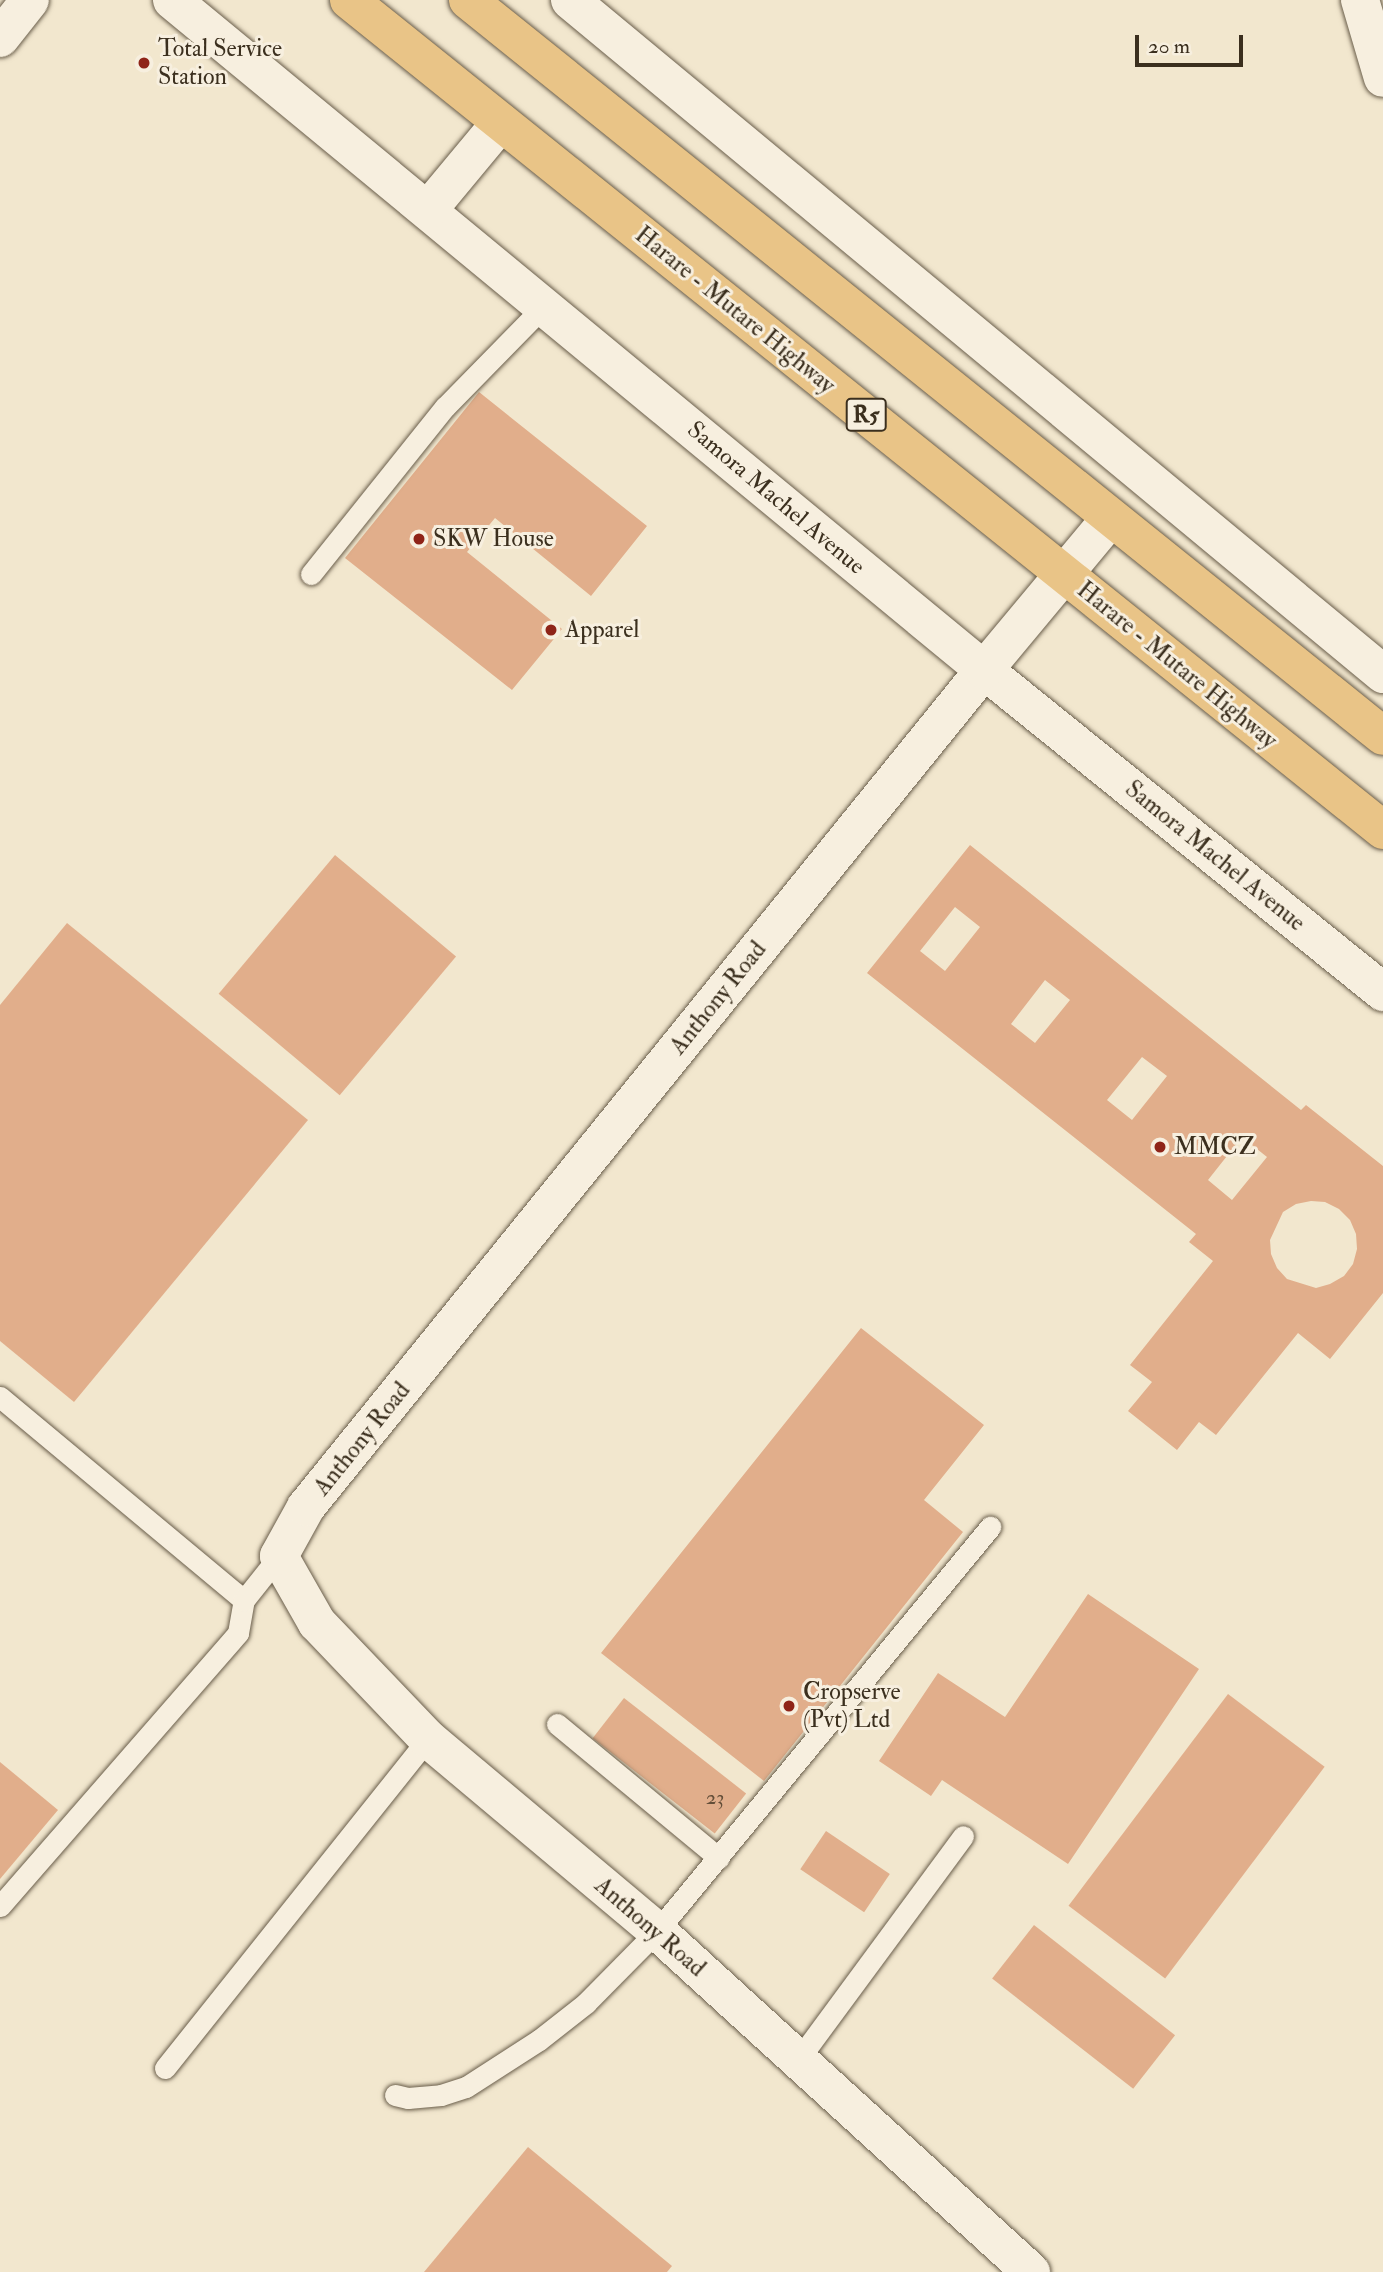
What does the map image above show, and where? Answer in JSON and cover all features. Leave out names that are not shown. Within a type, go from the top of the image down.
[{"type":"highway","name":"Harare - Mutare Highway","points":[[349,0],[1383,830]]},
{"type":"highway","points":[[468,0],[1383,736]]},
{"type":"street","points":[[0,38],[30,0]]},
{"type":"street","name":"Samora Machel Avenue","points":[[172,0],[984,670],[1383,992]]},
{"type":"street","points":[[570,0],[1383,674]]},
{"type":"street","points":[[1360,0],[1383,78]]},
{"type":"street","points":[[428,210],[501,122]]},
{"type":"street","name":"Anthony Road","points":[[1017,2267],[657,1931],[428,1739],[317,1623],[279,1556],[306,1507],[984,670],[1110,519]]},
{"type":"lane","points":[[311,574],[445,407],[544,306]]},
{"type":"lane","points":[[0,1397],[244,1600]]},
{"type":"lane","points":[[395,2095],[408,2098],[441,2095],[466,2087],[539,2040],[586,2003],[657,1931],[719,1858],[990,1527]]},
{"type":"lane","points":[[0,1906],[238,1633],[244,1600],[279,1556]]},
{"type":"lane","points":[[557,1724],[719,1858]]},
{"type":"lane","points":[[165,2068],[428,1739]]},
{"type":"lane","points":[[798,2060],[963,1836]]},
{"type":"building","name":"SKW House","points":[[479,392],[647,526],[591,596],[495,518],[467,552],[562,629],[512,690],[345,558]]},
{"type":"building","name":"MMCZ","points":[[970,845],[1301,1110],[1306,1105],[1383,1166],[1383,1293],[1330,1359],[1298,1333],[1216,1435],[1199,1422],[1177,1450],[1128,1411],[1152,1382],[1130,1365],[1213,1261],[1189,1242],[1196,1234],[867,973]],"holes":[[[955,907],[980,927],[945,971],[920,951]],[[1045,980],[1070,1000],[1035,1043],[1011,1024]],[[1142,1057],[1167,1076],[1132,1120],[1107,1100]],[[1242,1137],[1267,1157],[1232,1200],[1208,1180]],[[1325,1202],[1339,1209],[1350,1220],[1356,1234],[1357,1249],[1353,1264],[1344,1276],[1316,1288],[1287,1279],[1277,1268],[1271,1254],[1270,1240],[1283,1212],[1296,1204]]]},
{"type":"building","points":[[335,855],[456,957],[340,1095],[219,994]]},
{"type":"building","points":[[67,923],[308,1120],[74,1402],[0,1341],[0,1005]]},
{"type":"building","points":[[861,1328],[984,1425],[924,1500],[963,1532],[764,1781],[601,1653]]},
{"type":"building","points":[[1088,1594],[1199,1669],[1068,1864],[942,1780],[931,1796],[879,1761],[938,1673],[1005,1717]]},
{"type":"building","points":[[1228,1694],[1325,1767],[1165,1978],[1069,1906]]},
{"type":"building","points":[[624,1698],[746,1793],[715,1834],[593,1738]]},
{"type":"building","points":[[0,1762],[58,1810],[0,1879]]},
{"type":"building","points":[[826,1831],[890,1874],[864,1912],[800,1869]]},
{"type":"building","points":[[1034,1925],[1175,2035],[1133,2089],[992,1979]]},
{"type":"building","points":[[528,2147],[672,2266],[667,2272],[424,2272]]},
{"type":"place","name":"Total Service Station","points":[[144,63]]},
{"type":"place","name":"SKW House","points":[[419,539]]},
{"type":"place","name":"Apparel","points":[[551,630]]},
{"type":"place","name":"MMCZ","points":[[1160,1147]]},
{"type":"place","name":"Cropserve (Pvt) Ltd","points":[[789,1706]]}]
